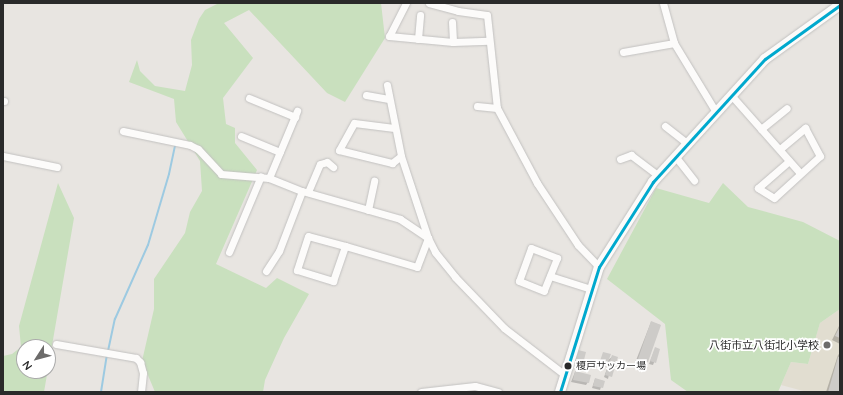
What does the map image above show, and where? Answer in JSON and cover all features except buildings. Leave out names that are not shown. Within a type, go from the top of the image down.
[{"type":"street","points":[[406,3],[389,36],[453,42],[489,41]]},
{"type":"street","points":[[429,3],[458,11],[487,15],[497,108],[537,183],[578,245],[599,267]]},
{"type":"street","points":[[663,3],[674,43],[716,112]]},
{"type":"street","points":[[560,392],[599,267],[658,175],[731,95],[777,48],[840,5]]},
{"type":"street","points":[[418,39],[420,15]]},
{"type":"street","points":[[452,22],[453,42]]},
{"type":"street","points":[[623,52],[674,43]]},
{"type":"street","points":[[387,85],[394,128],[401,156],[428,238],[435,252],[455,277],[504,328],[565,376]]},
{"type":"street","points":[[366,95],[389,99]]},
{"type":"street","points":[[731,95],[800,173]]},
{"type":"street","points":[[249,98],[296,114],[269,178]]},
{"type":"street","points":[[477,106],[497,108]]},
{"type":"street","points":[[761,129],[786,108]]},
{"type":"street","points":[[394,128],[354,123],[339,150],[392,163],[401,156]]},
{"type":"street","points":[[665,126],[687,144]]},
{"type":"street","points":[[780,149],[805,128],[820,156],[774,198],[758,188],[789,161]]},
{"type":"street","points":[[123,130],[190,145],[198,149],[221,174],[261,176],[269,178],[305,191],[400,219],[428,238]]},
{"type":"street","points":[[241,136],[280,152]]},
{"type":"street","points":[[620,159],[631,155],[658,175]]},
{"type":"street","points":[[3,156],[57,167]]},
{"type":"street","points":[[675,156],[694,180]]},
{"type":"street","points":[[266,271],[280,252],[305,191],[320,164],[327,162],[333,167]]},
{"type":"street","points":[[229,252],[261,176]]},
{"type":"street","points":[[368,210],[374,181]]},
{"type":"street","points":[[345,246],[333,281],[298,270],[308,236],[345,246],[417,267],[428,238]]},
{"type":"street","points":[[532,248],[557,258],[550,276],[544,291],[519,281],[532,248]]},
{"type":"street","points":[[550,276],[591,289]]},
{"type":"street","points":[[56,344],[136,358],[140,362],[144,373],[141,392]]},
{"type":"street","points":[[421,392],[475,386],[498,392]]},
{"type":"shaded area","name":"八街市立八街北小学校","points":[[840,309],[840,392],[807,392],[781,385],[791,362],[808,364],[820,323]]},
{"type":"green space","points":[[219,3],[381,3],[385,38],[345,102],[327,93],[249,10],[224,23],[253,58],[223,98],[226,124],[235,128],[235,143],[257,170],[216,264],[266,288],[277,278],[309,294],[284,338],[265,380],[263,392],[155,392],[142,361],[154,309],[154,279],[185,233],[190,212],[202,191],[200,161],[176,122],[174,99],[129,82],[137,60],[140,71],[155,86],[185,91],[192,65],[191,40],[199,19],[205,10]]},
{"type":"green space","points":[[58,183],[74,218],[53,339],[20,339],[19,326]]},
{"type":"green space","points":[[723,183],[748,207],[803,222],[840,241],[840,309],[820,323],[808,364],[791,362],[778,392],[688,392],[671,380],[665,324],[607,279],[656,188],[709,203]]},
{"type":"green space","points":[[16,351],[16,379],[46,379],[44,392],[3,392],[3,356],[12,354]]},
{"type":"waterway","points":[[108,351],[115,319],[148,245],[169,174],[175,145]]},
{"type":"waterway","points":[[101,392],[107,355]]},
{"type":"transit line","points":[[560,392],[599,267],[653,182],[765,59],[840,5]]},
{"type":"place","name":"八街市立八街北小学校","points":[[827,345]]},
{"type":"place","name":"榎戸サッカー場","points":[[568,366]]}]
